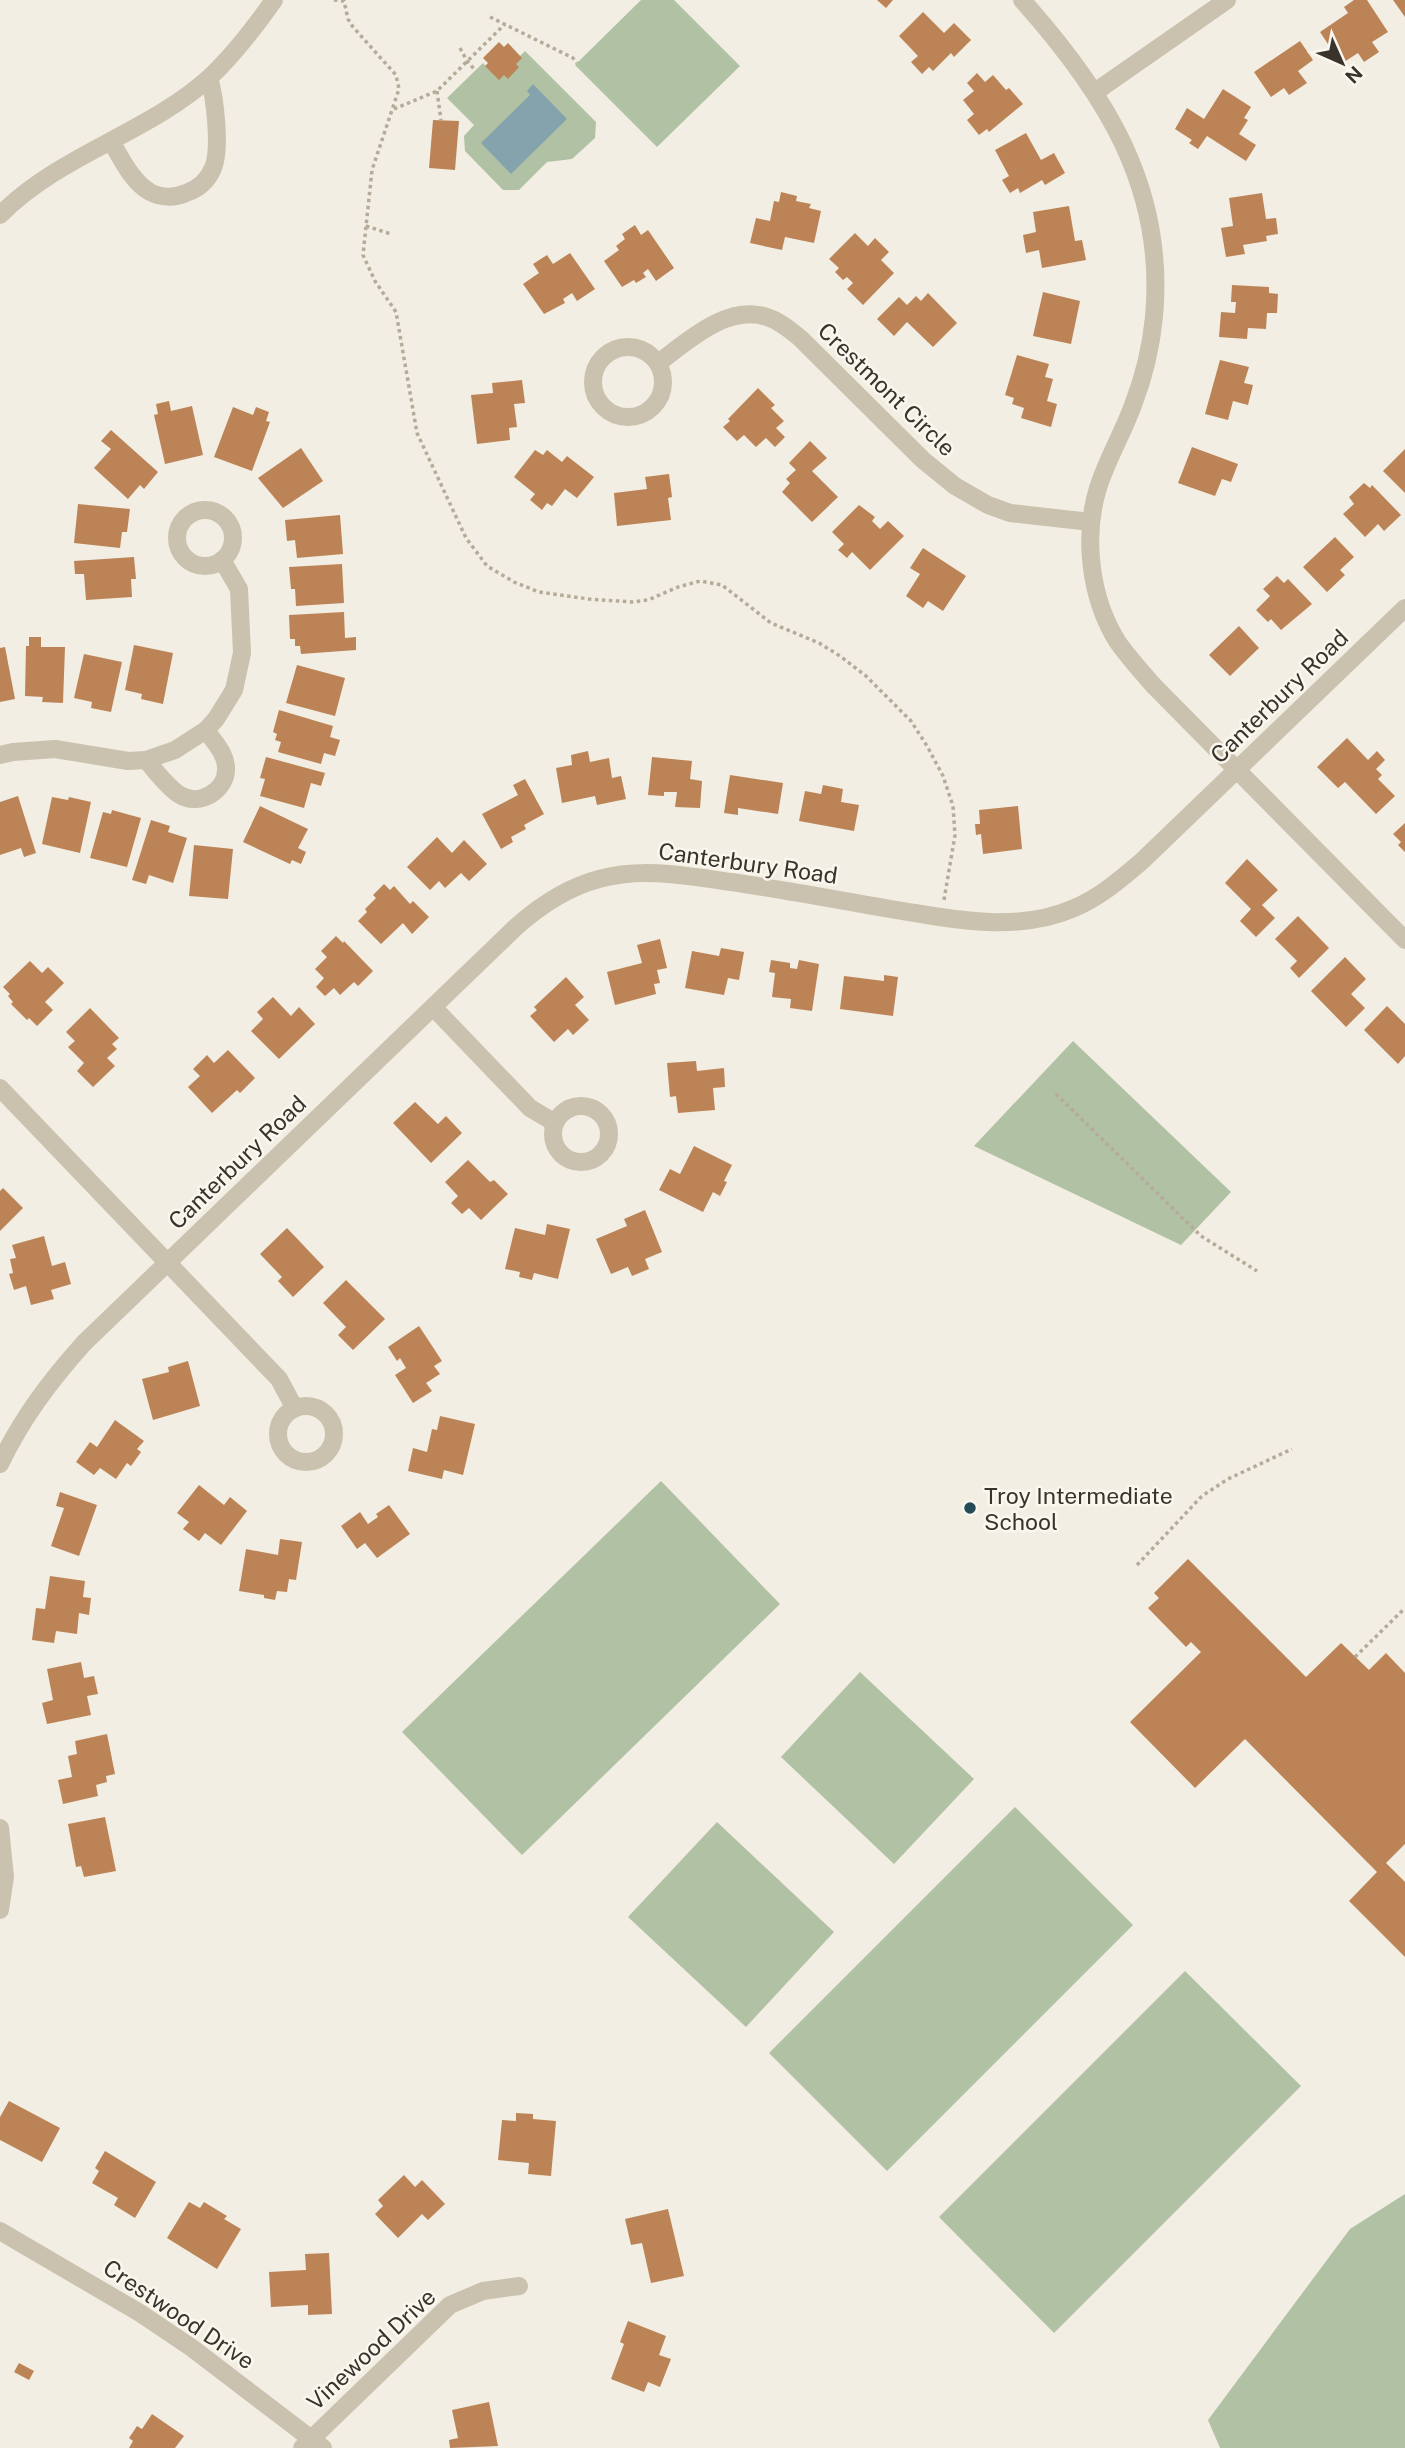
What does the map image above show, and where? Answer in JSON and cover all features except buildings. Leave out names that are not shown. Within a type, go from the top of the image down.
[{"type":"street","points":[[0,215],[33,187],[64,166],[111,141],[185,96],[209,78],[238,47],[274,0]]},
{"type":"street","points":[[1022,0],[1066,53],[1116,126],[1144,196],[1152,241],[1156,287],[1152,331],[1143,374],[1134,404],[1098,488],[1091,522],[1091,555],[1099,602],[1117,640],[1154,686],[1405,940]]},
{"type":"street","points":[[1095,92],[1227,0]]},
{"type":"street","points":[[111,141],[136,180],[150,192],[166,197],[182,195],[195,189],[213,169],[216,156],[215,96],[209,78]]},
{"type":"street","name":"Crestmont Circle","points":[[659,363],[693,337],[720,321],[751,314],[767,317],[800,338],[923,460],[955,486],[988,505],[1010,513],[1091,522]]},
{"type":"street","points":[[627,346],[636,348],[645,351],[659,363],[664,381],[663,390],[647,412],[639,416],[620,416],[604,408],[598,401],[593,383],[594,374],[597,365],[610,352],[627,346]]},
{"type":"street","points":[[0,755],[55,749],[128,761],[146,760],[175,750],[205,730],[216,719],[234,690],[242,653],[239,589],[222,560]]},
{"type":"street","name":"Canterbury Road","points":[[0,1464],[15,1432],[46,1386],[84,1343],[517,926],[541,907],[600,878],[657,872],[957,921],[1009,922],[1073,909],[1110,888],[1142,861],[1405,608]]},
{"type":"street","points":[[146,760],[180,796],[202,799],[214,793],[223,783],[226,769],[224,756],[205,730]]},
{"type":"street","points":[[433,1007],[530,1108],[555,1123]]},
{"type":"street","points":[[0,1088],[279,1379],[294,1408]]},
{"type":"street","points":[[0,1828],[5,1857],[0,1910]]},
{"type":"street","name":"Crestwood Drive","points":[[0,2231],[140,2313],[192,2348],[312,2445]]},
{"type":"street","name":"Vinewood Drive","points":[[312,2445],[450,2305],[482,2291],[519,2286]]},
{"type":"path","points":[[334,0],[344,1],[348,19],[353,27],[396,75],[399,89],[394,109],[372,170],[363,255],[375,281],[396,312],[417,433],[466,538],[487,566],[514,582],[539,592],[632,602],[649,600],[700,581],[722,585],[771,623],[819,643],[840,656],[866,676],[911,721],[943,776],[953,806],[955,835],[943,904]]},
{"type":"path","points":[[490,17],[573,58],[577,63]]},
{"type":"path","points":[[394,109],[437,90],[505,24]]},
{"type":"path","points":[[460,48],[475,70]]},
{"type":"path","points":[[437,90],[441,120]]},
{"type":"path","points":[[366,226],[391,234]]},
{"type":"path","points":[[1056,1094],[1201,1236],[1257,1271]]},
{"type":"path","points":[[1137,1565],[1202,1496],[1228,1479],[1292,1449]]},
{"type":"path","points":[[1355,1657],[1405,1608]]},
{"type":"green space","points":[[641,0],[674,0],[740,66],[657,147],[575,65]]},
{"type":"green space","points":[[525,51],[596,122],[595,138],[572,159],[547,162],[519,190],[503,190],[465,151],[464,136],[474,125],[447,98],[483,63],[498,78]]},
{"type":"green space","points":[[1073,1041],[1231,1192],[1181,1245],[974,1146]]},
{"type":"green space","points":[[661,1481],[780,1604],[522,1855],[402,1732]]},
{"type":"green space","points":[[860,1672],[974,1779],[894,1864],[781,1757]]},
{"type":"green space","points":[[1015,1807],[1133,1925],[887,2171],[769,2053]]},
{"type":"green space","points":[[717,1822],[834,1932],[746,2027],[628,1917]]},
{"type":"green space","points":[[1185,1971],[1301,2086],[1054,2333],[939,2217]]},
{"type":"green space","points":[[1405,2194],[1405,2448],[1220,2448],[1208,2420],[1350,2229]]},
{"type":"water","points":[[533,84],[567,119],[511,174],[481,143],[530,95],[527,91]]},
{"type":"place","name":"Troy Intermediate School","points":[[970,1508]]}]
